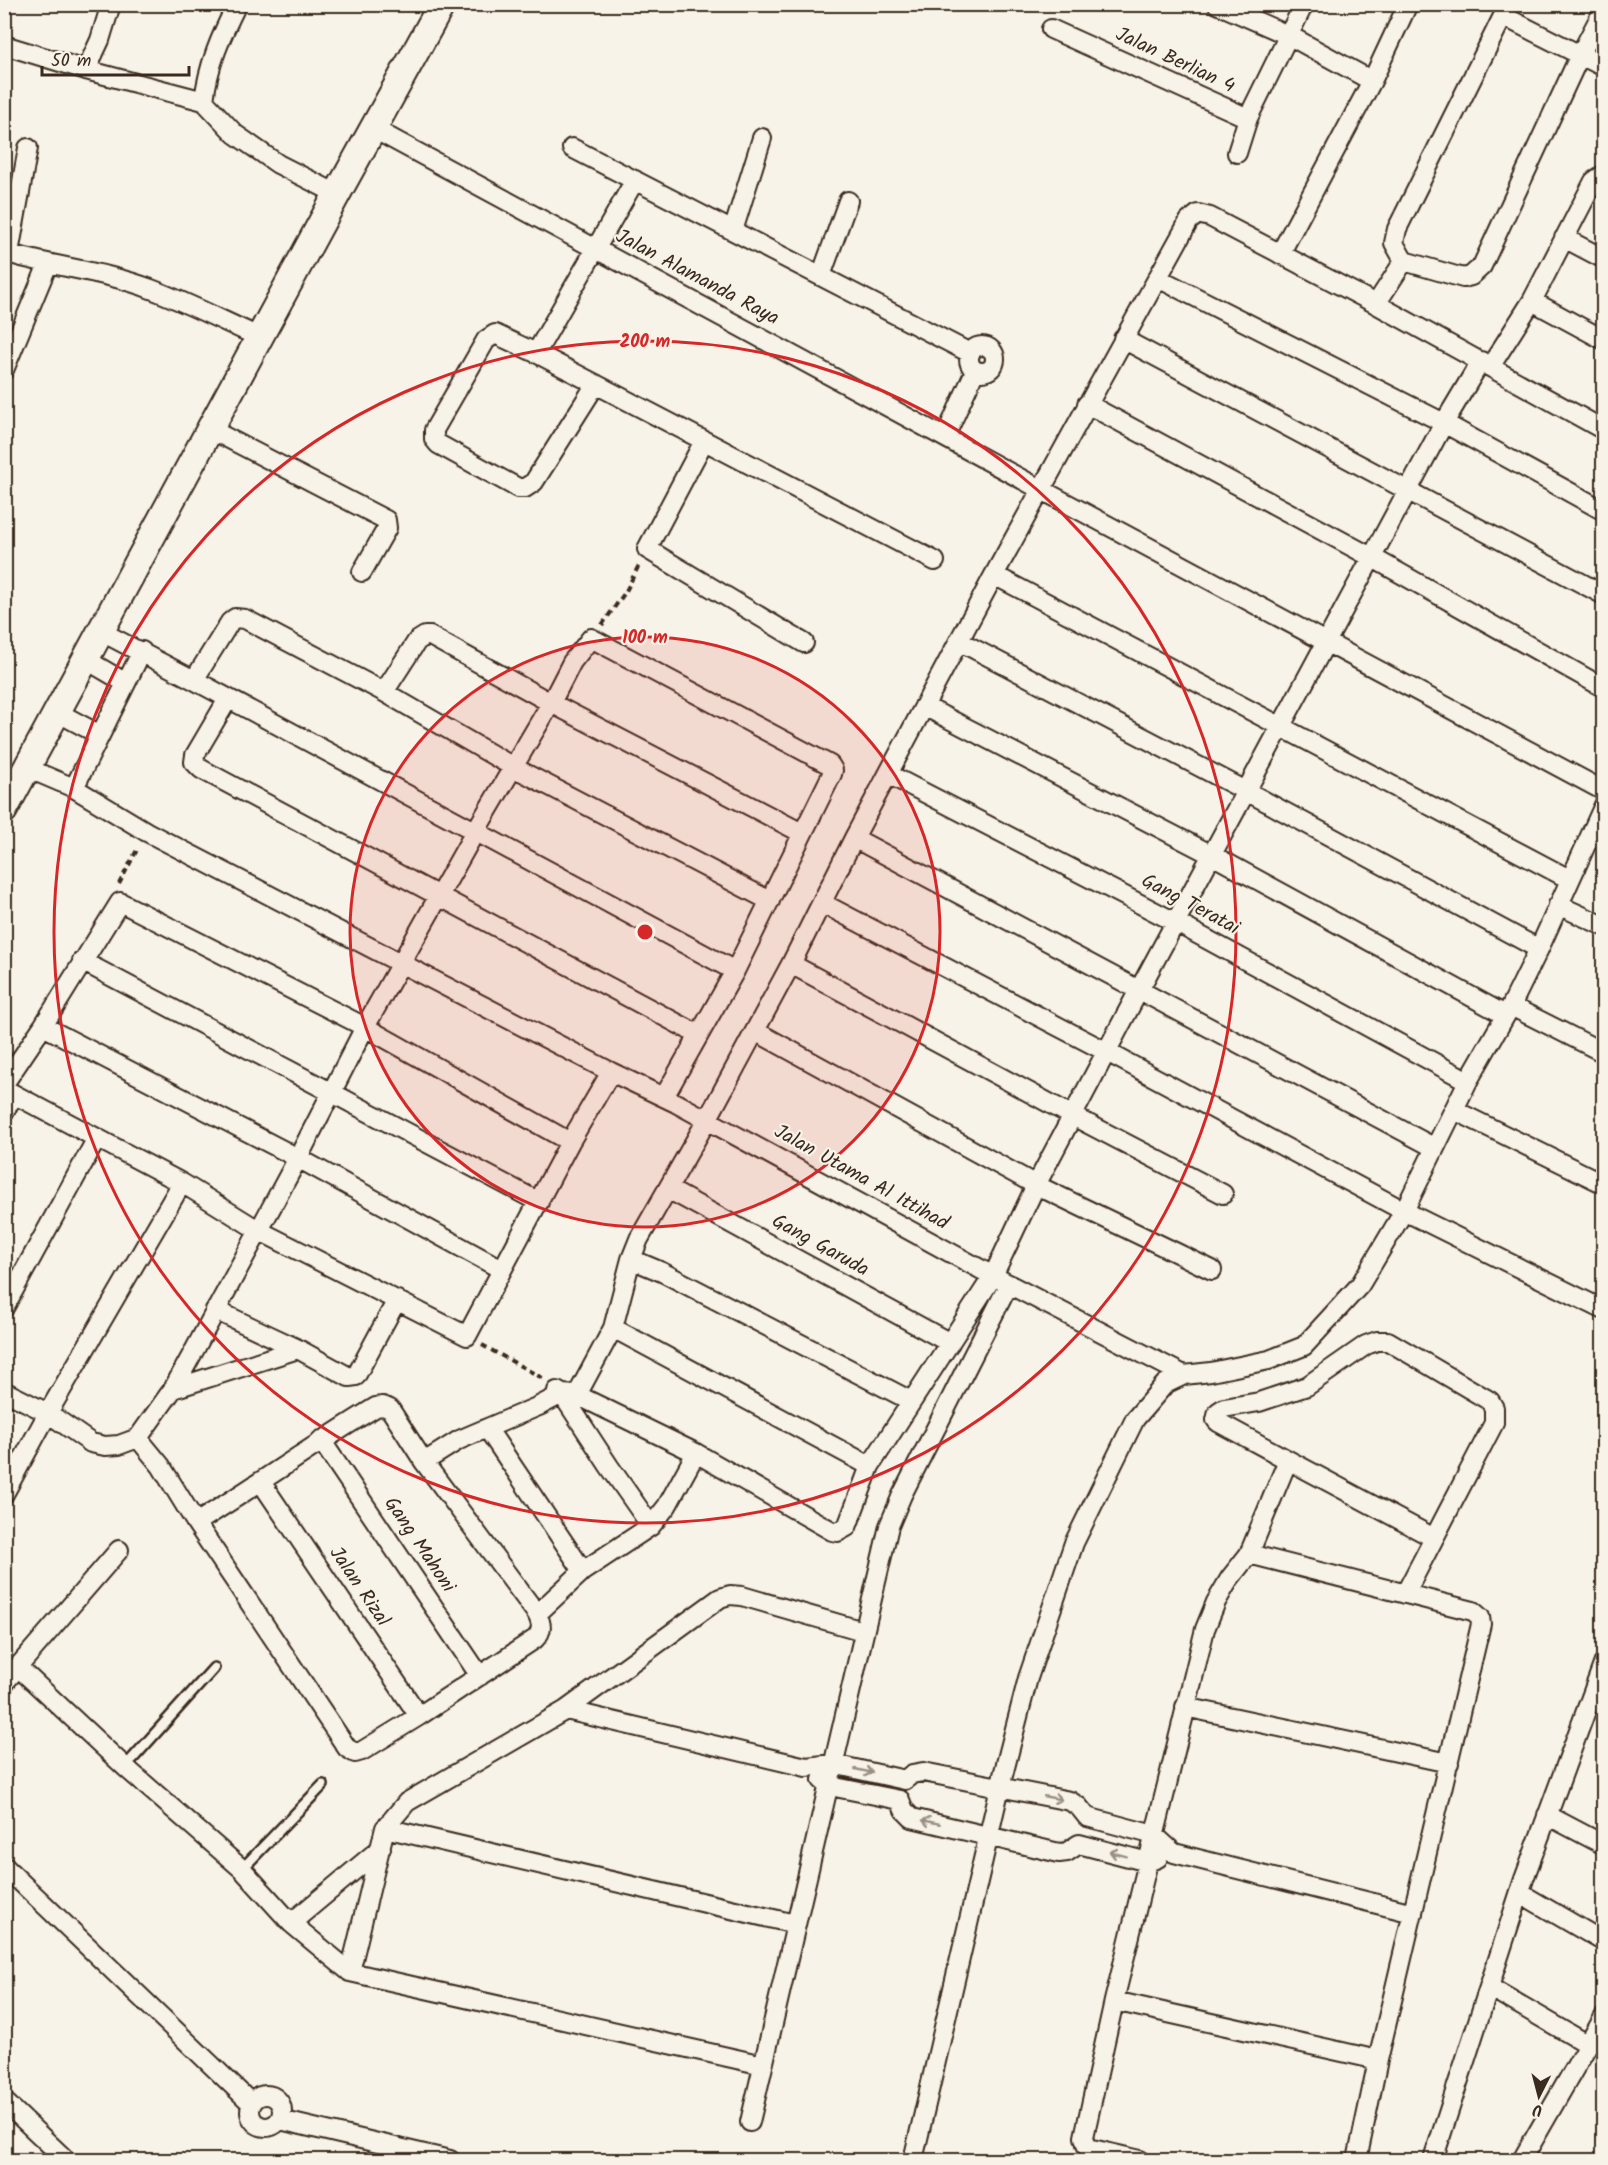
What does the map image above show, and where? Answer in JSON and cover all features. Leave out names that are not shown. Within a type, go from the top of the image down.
[{"type":"main road","points":[[4,810],[442,4]]},
{"type":"street","points":[[86,70],[100,39],[111,4]]},
{"type":"street","points":[[204,101],[206,80],[218,42],[237,4]]},
{"type":"street","points":[[1217,4],[1290,36],[1372,81]]},
{"type":"street","points":[[1237,153],[1248,118],[1304,4]]},
{"type":"street","points":[[1280,254],[1372,81],[1407,4]]},
{"type":"street","points":[[1604,9],[1580,55],[1482,266],[1471,276],[1463,278],[1404,261],[1394,243],[1397,229],[1506,10],[1580,55],[1604,67]]},
{"type":"street","name":"Jalan Berlian 4","points":[[1051,29],[1248,118]]},
{"type":"street","points":[[4,45],[86,70],[204,101],[235,134],[278,164],[337,194]]},
{"type":"street","name":"Jalan Alamanda Raya","points":[[374,129],[1604,791]]},
{"type":"street","points":[[734,231],[762,138]]},
{"type":"street","points":[[28,148],[7,253],[150,288],[260,337]]},
{"type":"street","points":[[572,148],[821,276],[973,362],[945,437]]},
{"type":"street","points":[[562,1391],[696,1453],[832,1531],[843,1530],[849,1523],[870,1466],[993,1276],[1036,1185],[1139,990],[1444,423],[1532,301],[1594,181],[1604,174]]},
{"type":"street","points":[[536,353],[635,180]]},
{"type":"street","points":[[821,276],[848,201]]},
{"type":"street","points":[[424,1462],[459,1440],[539,1407],[562,1391],[613,1328],[631,1259],[642,1231],[668,1189],[703,1118],[755,1031],[791,964],[854,838],[994,575],[1032,485],[1087,404],[1189,221],[1198,214],[1210,217],[1376,304],[1604,430]]},
{"type":"street","points":[[1564,238],[1604,259]]},
{"type":"street","points":[[1376,304],[1404,261]]},
{"type":"street","points":[[4,370],[48,264]]},
{"type":"street","points":[[1158,278],[1444,423],[1604,511]]},
{"type":"street","points":[[1532,301],[1604,340]]},
{"type":"street","points":[[596,384],[534,482],[525,488],[518,488],[434,440],[435,430],[486,340],[495,334],[536,353],[596,384],[704,441],[935,561]]},
{"type":"street","points":[[1123,339],[1604,596]]},
{"type":"street","points":[[1087,404],[1373,558],[1604,688]]},
{"type":"street","points":[[210,429],[386,520],[387,528],[362,572]]},
{"type":"street","points":[[704,441],[647,549],[804,643]]},
{"type":"street","points":[[994,575],[1569,879]]},
{"type":"street","points":[[194,680],[230,622],[239,617],[384,692],[515,768],[770,901]]},
{"type":"street","points":[[100,631],[142,651],[735,971]]},
{"type":"street","points":[[384,692],[417,641],[430,636],[551,703],[802,832]]},
{"type":"street","points":[[141,1442],[173,1389],[298,1158],[400,963],[475,832],[515,768],[572,662],[591,638],[830,765],[833,770],[735,971],[699,1035],[670,1100]]},
{"type":"street","points":[[959,641],[1246,791],[1539,949]]},
{"type":"street","points":[[74,788],[142,651]]},
{"type":"street","points":[[85,659],[126,683]]},
{"type":"street","points":[[228,699],[195,755],[196,766],[699,1035]]},
{"type":"street","points":[[924,706],[1508,1011],[1604,1053]]},
{"type":"street","points":[[57,712],[100,735]]},
{"type":"street","name":"Jalan Utama Al Ittihad","points":[[27,768],[74,788],[147,832],[611,1072],[670,1100],[993,1276],[1184,1375]]},
{"type":"street","name":"Gang Teratai","points":[[888,774],[1175,922],[1468,1081]]},
{"type":"street","points":[[913,2160],[1000,1787],[1028,1678],[1074,1543],[1135,1419],[1165,1384],[1184,1375],[1269,1360],[1304,1346],[1360,1285],[1404,1211],[1468,1081],[1508,1011],[1539,949],[1604,805]]},
{"type":"street","points":[[854,838],[1435,1148]]},
{"type":"street","points":[[4,1112],[8,1089],[43,1026],[120,902],[365,1027],[570,1142]]},
{"type":"street","points":[[822,903],[1404,1211],[1604,1310]]},
{"type":"street","points":[[1558,905],[1604,926]]},
{"type":"street","points":[[82,961],[539,1202]]},
{"type":"street","points":[[791,964],[1223,1194]]},
{"type":"street","points":[[43,1026],[298,1158],[501,1269]]},
{"type":"street","points":[[755,1031],[1036,1185],[1212,1270]]},
{"type":"street","points":[[8,1089],[182,1183],[258,1230],[467,1336],[570,1142],[611,1072]]},
{"type":"street","points":[[1454,1110],[1604,1184]]},
{"type":"street","points":[[4,1308],[97,1138]]},
{"type":"street","points":[[4,1494],[48,1413],[182,1183]]},
{"type":"street","name":"Gang Garuda","points":[[668,1189],[950,1343]]},
{"type":"street","points":[[631,1259],[662,1272],[911,1401]]},
{"type":"street","points":[[750,2122],[889,1526],[1009,1284]]},
{"type":"street","points":[[215,1310],[298,1349],[349,1377],[356,1376],[397,1300]]},
{"type":"street","points":[[613,1328],[870,1466]]},
{"type":"street","points":[[1405,1594],[1494,1423],[1494,1408],[1490,1401],[1388,1341],[1377,1341],[1366,1345],[1307,1386],[1259,1402],[1224,1408],[1218,1412],[1216,1420],[1218,1422],[1434,1538]]},
{"type":"street","points":[[173,1389],[298,1349]]},
{"type":"street","points":[[4,1391],[48,1413],[91,1443],[105,1446],[141,1442]]},
{"type":"street","points":[[562,1391],[609,1466],[651,1526]]},
{"type":"street","points":[[141,1442],[161,1466],[196,1522],[351,1752],[362,1751],[419,1716],[535,1639],[542,1628],[537,1614],[424,1462],[390,1409],[384,1406],[376,1407],[321,1440],[261,1482],[196,1522]]},
{"type":"street","points":[[487,1428],[583,1571]]},
{"type":"street","name":"Gang Mahoni","points":[[321,1440],[480,1676]]},
{"type":"street","points":[[537,1614],[583,1571],[651,1526],[668,1506],[696,1453]]},
{"type":"street","points":[[1140,2160],[1092,2150],[1085,2143],[1086,2126],[1114,2001],[1205,1629],[1216,1602],[1230,1578],[1249,1554],[1288,1460]]},
{"type":"street","name":"Jalan Rizal","points":[[261,1482],[419,1716]]},
{"type":"street","points":[[4,1683],[119,1550]]},
{"type":"street","points":[[1249,1554],[1473,1611],[1480,1617],[1481,1624],[1378,2060],[1357,2160]]},
{"type":"street","points":[[350,1972],[386,1828],[407,1802],[566,1710],[720,1598],[730,1595],[742,1596],[863,1631]]},
{"type":"street","points":[[1433,2160],[1520,1893],[1604,1662]]},
{"type":"street","points":[[19,1668],[125,1767],[242,1869],[291,1923],[350,1972],[763,2065]]},
{"type":"street","points":[[1185,1707],[1449,1763]]},
{"type":"street","points":[[566,1710],[806,1767],[833,1764],[905,1780]]},
{"type":"street","points":[[806,1767],[830,1786],[900,1800]]},
{"type":"street","points":[[1087,1817],[1079,1844],[1067,1852],[1059,1853],[912,1818],[904,1810],[900,1800],[905,1780],[912,1774],[923,1772],[1070,1801],[1087,1817],[1154,1835],[1174,1853],[1413,1913]]},
{"type":"street","points":[[1547,1815],[1604,1845]]},
{"type":"street","points":[[386,1828],[795,1924]]},
{"type":"street","points":[[1079,1844],[1148,1862],[1174,1853]]},
{"type":"street","points":[[291,1923],[381,1848]]},
{"type":"street","points":[[4,1866],[251,2103],[250,2115],[257,2126],[270,2127],[280,2120],[450,2160]]},
{"type":"street","points":[[1520,1893],[1604,1942]]},
{"type":"street","points":[[1489,1988],[1587,2044]]},
{"type":"street","points":[[1114,2001],[1378,2060]]},
{"type":"street","points":[[1521,2160],[1604,2017]]},
{"type":"street","points":[[4,2102],[66,2160]]},
{"type":"lane","points":[[125,1767],[214,1668]]},
{"type":"lane","points":[[242,1869],[323,1785]]},
{"type":"path","points":[[591,638],[626,591],[647,549]]},
{"type":"path","points":[[120,902],[117,890],[147,832]]},
{"type":"path","points":[[467,1336],[562,1391]]}]
